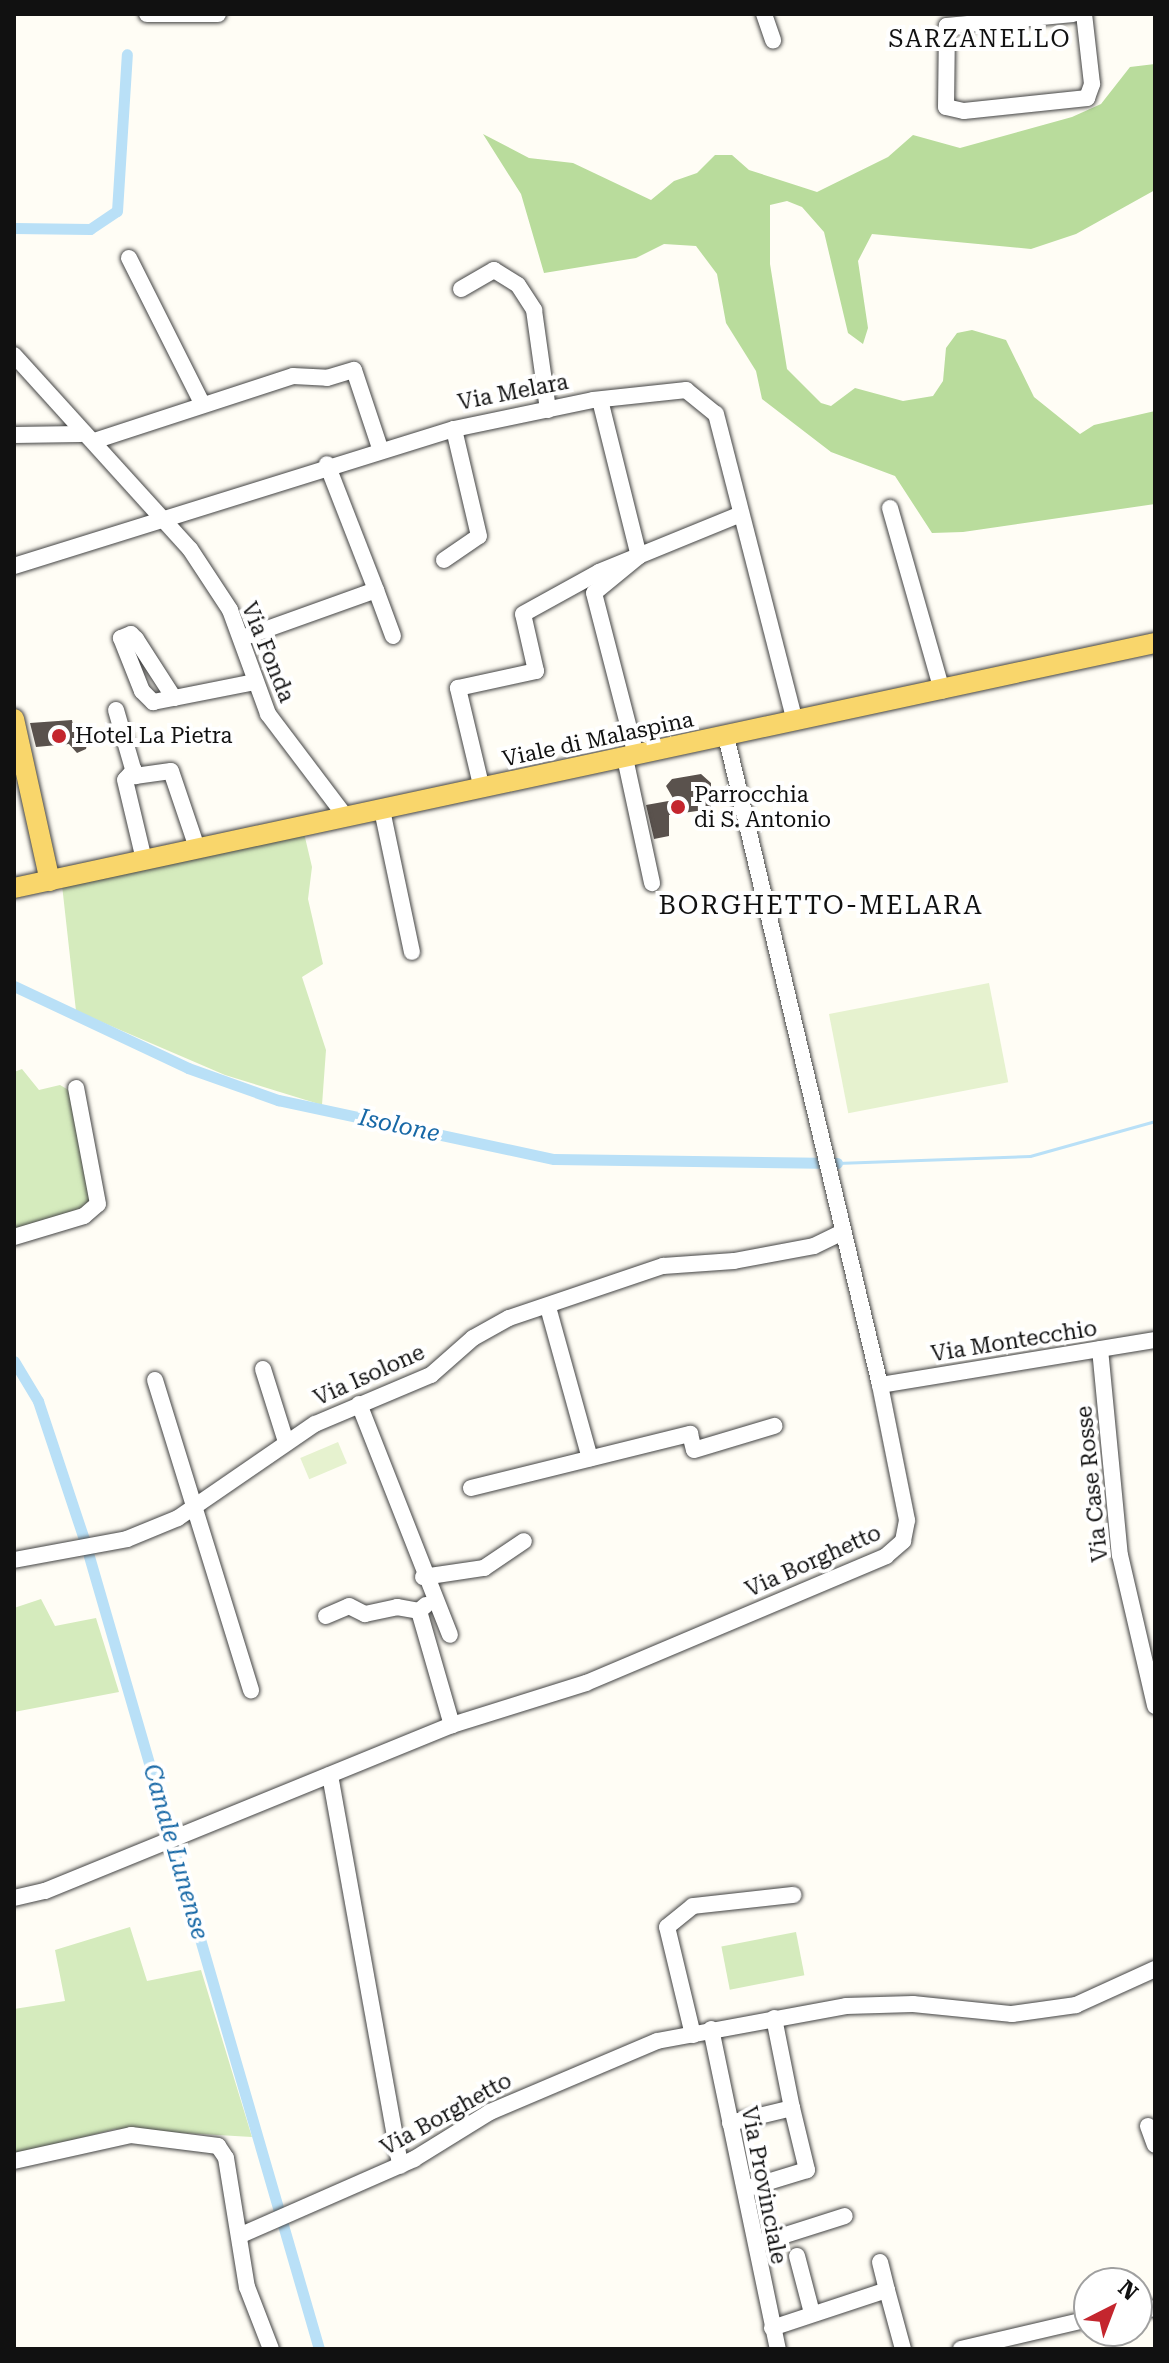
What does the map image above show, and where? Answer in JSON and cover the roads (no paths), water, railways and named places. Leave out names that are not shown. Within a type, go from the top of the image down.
[{"type":"main road","name":"Viale di Malaspina","points":[[14,888],[1155,643]]},
{"type":"main road","points":[[14,719],[50,881]]},
{"type":"street","points":[[147,14],[218,14]]},
{"type":"street","points":[[764,14],[773,40]]},
{"type":"street","points":[[1073,14],[947,26],[946,107],[964,111],[1087,98],[1092,84],[1084,14]]},
{"type":"street","points":[[129,258],[202,403]]},
{"type":"street","points":[[461,289],[494,270],[518,285],[534,310],[548,410]]},
{"type":"street","name":"Via Fonda","points":[[14,355],[164,518],[214,584],[242,638],[255,682],[278,731],[346,817]]},
{"type":"street","points":[[14,435],[88,438],[293,376],[327,378],[354,370],[380,448]]},
{"type":"street","name":"Via Melara","points":[[14,566],[380,448],[454,429],[600,400],[686,390],[716,414],[739,515],[795,721]]},
{"type":"street","points":[[600,400],[639,556]]},
{"type":"street","points":[[444,560],[479,536],[454,429]]},
{"type":"street","points":[[327,464],[393,636]]},
{"type":"street","points":[[890,508],[942,691]]},
{"type":"street","points":[[482,789],[458,688],[536,671],[523,614],[639,556],[739,515]]},
{"type":"street","points":[[639,556],[594,593],[631,757],[652,883]]},
{"type":"street","points":[[242,638],[376,590]]},
{"type":"street","points":[[174,698],[255,682]]},
{"type":"street","points":[[116,710],[135,776],[171,771],[197,848]]},
{"type":"street","name":"Via Borghetto","points":[[14,1898],[45,1891],[168,1837],[452,1725],[537,1702],[896,1550],[907,1520],[880,1385],[726,736]]},
{"type":"street","points":[[134,770],[125,780],[144,860]]},
{"type":"street","points":[[382,810],[412,952]]},
{"type":"street","points":[[14,1237],[84,1216],[98,1204],[76,1088]]},
{"type":"street","name":"Via Isolone","points":[[14,1560],[92,1546],[160,1527],[198,1505],[286,1442],[359,1404],[431,1375],[487,1329],[663,1266],[734,1261],[814,1246],[843,1232]]},
{"type":"street","points":[[548,1307],[590,1458]]},
{"type":"street","name":"Via Montecchio","points":[[880,1385],[1155,1340]]},
{"type":"street","name":"Via Case Rosse","points":[[1100,1349],[1120,1555],[1155,1706]]},
{"type":"street","points":[[263,1369],[286,1442]]},
{"type":"street","points":[[155,1380],[198,1505],[251,1690]]},
{"type":"street","points":[[359,1404],[423,1577],[450,1635]]},
{"type":"street","points":[[471,1488],[690,1434],[694,1450],[774,1426]]},
{"type":"street","points":[[423,1577],[484,1568],[524,1541]]},
{"type":"street","points":[[419,1611],[433,1599]]},
{"type":"street","points":[[326,1616],[349,1606],[365,1614],[397,1607],[419,1611]]},
{"type":"street","points":[[419,1611],[452,1725]]},
{"type":"street","points":[[330,1775],[400,2166]]},
{"type":"street","points":[[693,2035],[667,1927],[693,1906],[793,1895]]},
{"type":"street","name":"Via Borghetto","points":[[241,2235],[282,2221],[400,2166],[490,2112],[621,2053],[711,2029],[774,2018],[913,2004],[1025,2012],[1076,2005],[1155,1969]]},
{"type":"street","points":[[745,2189],[807,2170],[774,2018]]},
{"type":"street","name":"Via Provinciale","points":[[711,2029],[778,2349]]},
{"type":"street","points":[[730,2123],[792,2108]]},
{"type":"street","points":[[1148,2126],[1155,2145]]},
{"type":"street","points":[[14,2161],[131,2135],[210,2142],[226,2158],[241,2235],[247,2287],[271,2349]]},
{"type":"street","points":[[757,2244],[845,2216]]},
{"type":"street","points":[[797,2256],[812,2313]]},
{"type":"street","points":[[880,2262],[903,2349]]},
{"type":"street","points":[[772,2328],[887,2290]]},
{"type":"street","points":[[961,2349],[1073,2323]]},
{"type":"waterway","name":"Canale Lunense","points":[[14,228],[90,229],[117,211],[127,54]]},
{"type":"waterway","name":"Isolone","points":[[14,986],[188,1068],[278,1100],[554,1159],[837,1163]]},
{"type":"waterway","points":[[837,1163],[1030,1156],[1155,1121]]},
{"type":"waterway","name":"Canale Lunense","points":[[14,1361],[38,1401],[84,1539],[319,2349]]},
{"type":"place","name":"Hotel La Pietra","points":[[59,736]]},
{"type":"place","name":"Parrocchia di S. Antonio","points":[[678,807]]},
{"type":"district","name":"SARZANELLO","points":[[980,40]]},
{"type":"district","name":"BORGHETTO-MELARA","points":[[821,906]]}]
